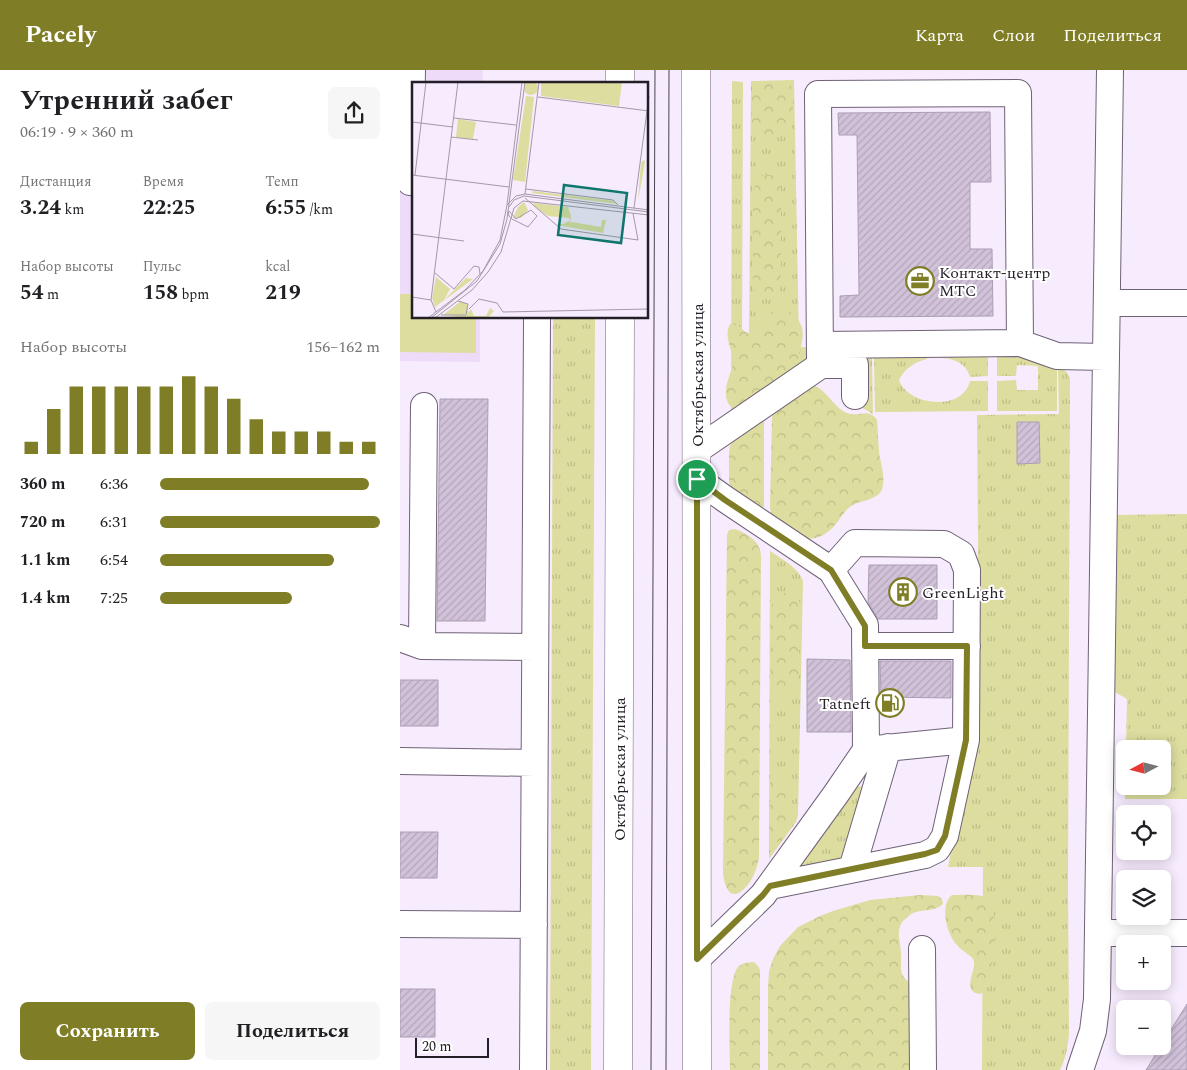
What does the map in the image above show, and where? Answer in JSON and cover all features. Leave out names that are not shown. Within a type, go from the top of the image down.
[{"type":"main road","name":"Октябрьская улица","points":[[696,70],[696,1070]]},
{"type":"main road","name":"Октябрьская улица","points":[[618,1070],[620,319]]},
{"type":"street","points":[[410,182],[412,70]]},
{"type":"street","points":[[1080,1070],[1093,1031],[1097,999],[1110,70]]},
{"type":"street","points":[[821,356],[818,94],[1018,93],[1020,343]]},
{"type":"street","points":[[1107,303],[1187,303]]},
{"type":"street","points":[[533,1070],[537,319]]},
{"type":"street","points":[[697,450],[821,356],[1020,343],[1057,356],[1105,357]]},
{"type":"street","points":[[821,356],[855,365],[855,396]]},
{"type":"street","points":[[424,406],[411,642],[535,647]]},
{"type":"street","points":[[697,479],[725,500],[831,570],[865,626],[865,646],[877,748],[852,869]]},
{"type":"street","points":[[770,886],[937,850],[945,836],[966,740],[967,570],[961,554],[944,544],[855,543],[831,570]]},
{"type":"street","points":[[865,646],[967,646]]},
{"type":"street","points":[[697,959],[763,895],[836,794],[877,748],[966,740]]},
{"type":"street","points":[[400,761],[534,763]]},
{"type":"street","points":[[400,924],[534,925]]},
{"type":"street","points":[[1098,932],[1187,933]]},
{"type":"street","points":[[922,949],[923,1070]]},
{"type":"shaded area","points":[[400,70],[483,70],[482,82],[412,82],[412,319],[480,319],[480,362],[400,361]]},
{"type":"green space","points":[[794,80],[799,343],[749,344],[751,81]]},
{"type":"green space","points":[[732,81],[743,82],[742,348],[811,347],[822,352],[731,415]]},
{"type":"green space","points":[[783,81],[792,88],[792,113],[779,130],[772,136],[765,138],[754,129],[751,104],[753,87],[757,82]]},
{"type":"green space","points":[[764,175],[775,176],[780,183],[781,191],[781,285],[777,294],[772,298],[766,299],[757,297],[753,288],[753,192],[757,182]]},
{"type":"green space","points":[[400,294],[412,294],[412,319],[476,319],[476,353],[400,352]]},
{"type":"green space","points":[[783,309],[794,315],[802,326],[803,337],[797,366],[783,377],[775,380],[767,389],[734,409],[728,403],[726,394],[733,364],[728,338],[730,324],[736,323],[745,331],[753,333],[759,329],[768,314]]},
{"type":"green space","points":[[553,319],[595,319],[591,1070],[550,1070]]},
{"type":"green space","points":[[988,354],[988,376],[970,377],[962,364],[949,359],[939,358],[939,355]]},
{"type":"green space","points":[[997,354],[1023,354],[1057,366],[1057,411],[997,411],[997,381],[1016,380],[1017,390],[1038,390],[1038,366],[1017,365],[1016,376],[997,376]]},
{"type":"green space","points":[[927,355],[927,359],[911,366],[901,376],[899,380],[904,389],[924,400],[935,402],[947,401],[957,398],[965,391],[970,381],[988,381],[988,411],[875,412],[874,357]]},
{"type":"green space","points":[[860,358],[872,358],[873,414],[861,407]]},
{"type":"green space","points":[[1058,367],[1067,372],[1070,381],[1069,1038],[1060,1070],[982,1070],[983,867],[948,867],[977,720],[977,415],[1059,414]]},
{"type":"green space","points":[[813,385],[818,387],[842,411],[851,414],[870,414],[877,420],[883,484],[880,493],[850,507],[831,529],[822,536],[811,539],[800,537],[789,530],[771,515],[770,507],[772,417],[774,408]]},
{"type":"green space","points":[[764,417],[764,506],[762,510],[731,489],[729,482],[729,454],[730,446],[734,439]]},
{"type":"green space","points":[[1187,514],[1187,799],[1125,799],[1125,795],[1171,795],[1171,740],[1126,740],[1127,699],[1113,691],[1114,515]]},
{"type":"green space","points":[[735,529],[753,539],[759,547],[761,556],[759,858],[749,883],[743,890],[734,894],[728,890],[723,873],[727,535],[729,530]]},
{"type":"green space","points":[[770,551],[794,568],[803,582],[798,815],[796,822],[769,859]]},
{"type":"green space","points":[[785,593],[793,594],[801,606],[800,671],[799,677],[792,686],[782,693],[775,695],[771,693],[770,689],[771,607],[776,597]]},
{"type":"green space","points":[[772,776],[782,776],[785,782],[789,820],[788,828],[784,835],[772,845],[769,840],[770,782]]},
{"type":"green space","points":[[865,785],[843,859],[800,871],[799,863],[855,789]]},
{"type":"green space","points":[[920,895],[938,896],[942,899],[943,904],[940,907],[912,914],[903,921],[899,930],[901,970],[904,977],[911,984],[918,1070],[768,1070],[769,971],[780,946],[798,927],[833,911],[870,900]]},
{"type":"green space","points":[[952,895],[983,896],[990,900],[993,906],[995,930],[991,972],[986,989],[980,994],[974,992],[970,985],[974,961],[953,940],[946,920],[946,906]]},
{"type":"green space","points":[[754,962],[760,970],[760,1070],[730,1070],[730,999],[732,984],[739,966]]},
{"type":"building","points":[[990,112],[991,182],[970,182],[970,249],[992,249],[993,316],[840,317],[840,296],[859,295],[857,135],[839,135],[838,113]]},
{"type":"building","points":[[440,399],[488,399],[485,621],[437,621]]},
{"type":"building","points":[[1017,422],[1039,422],[1040,463],[1017,464]]},
{"type":"building","name":"GreenLight","points":[[869,565],[937,565],[937,619],[878,619],[868,602]]},
{"type":"building","points":[[807,659],[850,660],[851,732],[807,732]]},
{"type":"building","points":[[880,661],[951,661],[951,698],[881,697]]},
{"type":"building","points":[[400,680],[438,680],[438,726],[400,726]]},
{"type":"building","points":[[400,832],[438,832],[437,878],[400,878]]},
{"type":"building","points":[[400,989],[435,989],[435,1037],[400,1037]]},
{"type":"building","points":[[1187,1004],[1187,1070],[1146,1070],[1155,1055],[1171,1055],[1171,1030]]},
{"type":"tram line","points":[[651,1070],[655,70]]},
{"type":"tram line","points":[[666,1070],[669,70]]},
{"type":"place","name":"Контакт-центр МТС","points":[[920,281]]},
{"type":"place","name":"GreenLight","points":[[903,592]]},
{"type":"place","name":"Tatneft","points":[[890,703]]},
{"type":"route","points":[[697,479],[725,500],[831,570],[865,626],[865,646],[967,646],[966,740],[945,836],[937,850],[770,886],[697,959],[697,890],[697,479]]}]
